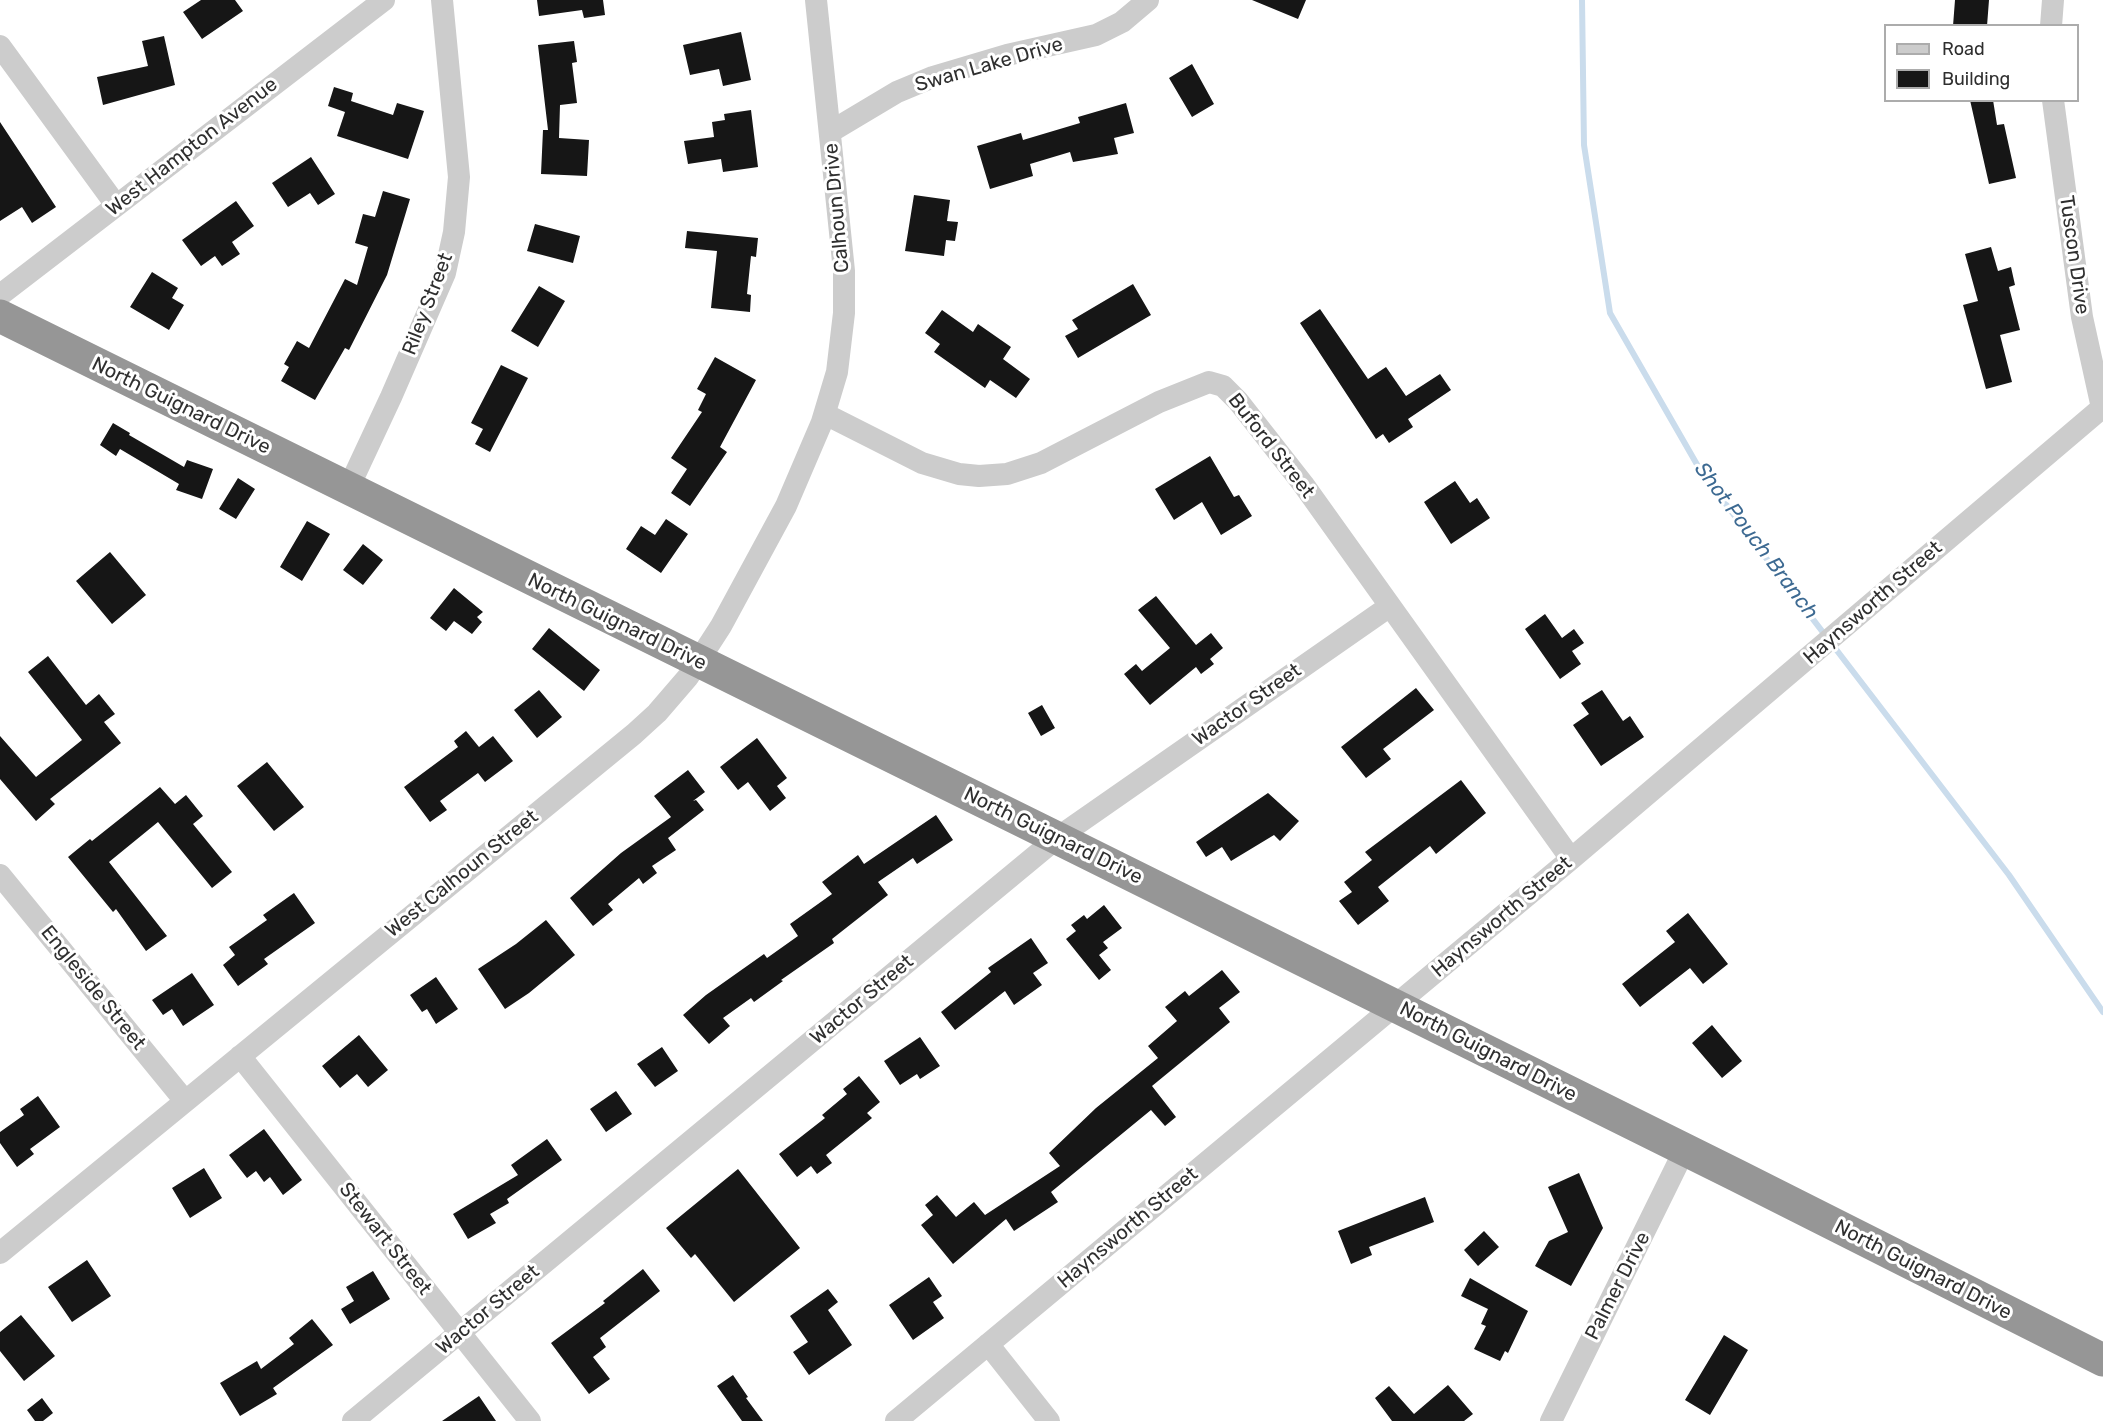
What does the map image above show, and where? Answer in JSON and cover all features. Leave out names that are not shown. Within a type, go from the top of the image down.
[{"type":"highway","name":"North Guignard Drive","points":[[0,316],[1057,838],[2103,1360]]},
{"type":"street","name":"West Hampton Avenue","points":[[0,295],[384,0]]},
{"type":"street","name":"Riley Street","points":[[348,489],[445,273],[454,232],[459,177],[442,0]]},
{"type":"street","name":"Calhoun Drive","points":[[816,0],[841,240],[844,313],[837,372],[825,414]]},
{"type":"street","name":"Swan Lake Drive","points":[[830,132],[897,92],[933,77],[1007,56],[1096,35],[1122,22],[1148,0]]},
{"type":"street","points":[[2051,24],[2053,0]]},
{"type":"street","points":[[0,46],[116,205]]},
{"type":"street","name":"Tuscon Drive","points":[[2053,102],[2082,317],[2102,408]]},
{"type":"street","name":"Buford Street","points":[[825,414],[932,466],[959,474],[979,476],[1007,474],[1041,463],[1159,402],[1209,382],[1223,386],[1238,401],[1303,483],[1571,859]]},
{"type":"street","name":"Haynsworth Street","points":[[896,1421],[1571,859],[2102,408]]},
{"type":"street","name":"West Calhoun Street","points":[[0,1253],[657,713],[688,677],[721,626],[786,507],[825,414]]},
{"type":"street","name":"Wactor Street","points":[[353,1421],[1057,838],[1390,606]]},
{"type":"street","name":"Engleside Street","points":[[0,875],[185,1101]]},
{"type":"street","name":"Stewart Street","points":[[240,1056],[530,1421]]},
{"type":"street","name":"Palmer Drive","points":[[1551,1421],[1684,1151]]},
{"type":"street","points":[[988,1344],[1049,1421]]},
{"type":"building","points":[[201,0],[235,0],[243,11],[202,39],[183,12]]},
{"type":"building","points":[[537,0],[603,0],[605,15],[584,18],[582,10],[539,16]]},
{"type":"building","points":[[1252,0],[1306,0],[1298,19]]},
{"type":"building","points":[[1955,0],[1989,0],[1987,24],[1953,24]]},
{"type":"building","points":[[741,32],[751,80],[723,86],[719,69],[690,75],[683,45]]},
{"type":"building","points":[[164,36],[175,85],[103,105],[97,77],[148,66],[142,41]]},
{"type":"building","points":[[574,41],[577,62],[572,63],[577,103],[560,105],[559,138],[589,140],[587,176],[541,174],[543,130],[548,130],[538,45]]},
{"type":"building","points":[[1192,64],[1214,104],[1192,117],[1169,78]]},
{"type":"building","points":[[334,87],[353,93],[351,101],[393,115],[397,103],[424,111],[408,159],[337,136],[345,112],[328,106]]},
{"type":"building","points":[[1970,102],[1993,102],[1997,125],[2004,124],[2016,178],[1989,184]]},
{"type":"building","points":[[1126,103],[1134,133],[1114,138],[1118,154],[1073,162],[1070,152],[1030,164],[1033,176],[990,189],[977,146],[1021,133],[1023,140],[1080,123],[1078,117]]},
{"type":"building","points":[[751,110],[758,167],[723,172],[721,159],[688,164],[684,141],[714,137],[712,122],[725,120],[724,114]]},
{"type":"building","points":[[0,122],[56,207],[32,223],[22,207],[0,221]]},
{"type":"building","points":[[311,157],[335,194],[318,205],[310,193],[288,207],[272,183]]},
{"type":"building","points":[[383,191],[410,199],[387,275],[349,350],[345,348],[315,400],[281,381],[289,367],[284,364],[297,341],[309,348],[345,279],[357,285],[368,247],[355,243],[363,214],[375,217]]},
{"type":"building","points":[[914,195],[950,200],[947,221],[958,222],[955,241],[946,240],[944,256],[905,251]]},
{"type":"building","points":[[236,201],[254,226],[232,242],[240,254],[222,266],[215,256],[201,266],[182,240]]},
{"type":"building","points":[[535,224],[580,236],[573,263],[527,251]]},
{"type":"building","points":[[687,231],[758,238],[756,257],[751,256],[747,294],[751,295],[750,312],[711,308],[717,251],[685,248]]},
{"type":"building","points":[[1991,247],[1998,271],[2011,267],[2015,285],[2009,287],[2020,330],[2000,335],[2012,382],[1986,389],[1963,305],[1978,301],[1965,254]]},
{"type":"building","points":[[152,272],[178,288],[172,298],[184,305],[169,330],[130,307]]},
{"type":"building","points":[[1133,284],[1151,315],[1078,358],[1065,336],[1078,329],[1072,320]]},
{"type":"building","points":[[539,286],[565,301],[538,347],[511,331]]},
{"type":"building","points":[[1320,309],[1368,379],[1386,367],[1406,396],[1440,374],[1451,390],[1408,419],[1413,427],[1389,443],[1383,434],[1376,439],[1300,323]]},
{"type":"building","points":[[942,310],[973,332],[978,324],[1011,347],[1003,359],[1030,379],[1016,398],[990,380],[985,388],[934,352],[940,344],[925,333]]},
{"type":"building","points":[[715,357],[756,380],[720,447],[727,452],[690,506],[671,493],[687,469],[671,458],[702,412],[698,410],[706,394],[697,389]]},
{"type":"building","points":[[501,365],[528,378],[490,452],[475,444],[483,429],[471,423]]},
{"type":"building","points":[[113,423],[184,467],[187,460],[213,469],[202,499],[176,490],[179,484],[120,449],[116,456],[100,445]]},
{"type":"building","points":[[1210,456],[1234,497],[1239,495],[1252,516],[1221,535],[1202,502],[1174,520],[1155,489]]},
{"type":"building","points":[[238,478],[255,489],[236,519],[219,509]]},
{"type":"building","points":[[1455,481],[1470,503],[1477,498],[1490,518],[1451,544],[1424,502]]},
{"type":"building","points":[[666,519],[688,534],[661,573],[626,549],[641,526],[655,535]]},
{"type":"building","points":[[307,521],[330,534],[302,581],[280,567]]},
{"type":"building","points":[[363,544],[383,560],[363,585],[343,570]]},
{"type":"building","points":[[110,552],[146,595],[112,624],[76,581]]},
{"type":"building","points":[[454,588],[483,612],[477,617],[482,622],[472,634],[454,621],[446,631],[430,618]]},
{"type":"building","points":[[1156,596],[1196,645],[1211,633],[1223,648],[1210,659],[1214,664],[1201,674],[1196,667],[1150,705],[1124,674],[1136,664],[1142,671],[1170,648],[1138,610]]},
{"type":"building","points":[[1545,614],[1562,638],[1574,629],[1584,643],[1572,651],[1581,664],[1560,679],[1525,629]]},
{"type":"building","points":[[549,628],[600,670],[584,691],[532,649]]},
{"type":"building","points":[[48,656],[86,705],[99,694],[115,714],[104,722],[121,743],[50,799],[55,804],[36,821],[0,779],[0,736],[36,777],[82,740],[28,672]]},
{"type":"building","points":[[1416,688],[1434,710],[1383,749],[1391,759],[1366,778],[1341,747]]},
{"type":"building","points":[[539,690],[562,717],[537,738],[514,710]]},
{"type":"building","points":[[1602,690],[1623,721],[1630,716],[1644,737],[1601,766],[1573,725],[1589,714],[1581,703]]},
{"type":"building","points":[[1042,705],[1055,728],[1041,736],[1028,713]]},
{"type":"building","points":[[466,731],[479,747],[493,736],[513,761],[485,782],[478,773],[440,801],[447,810],[430,822],[404,787],[458,747],[454,741]]},
{"type":"building","points":[[757,738],[787,778],[777,786],[786,798],[770,811],[748,782],[738,790],[720,767]]},
{"type":"building","points":[[267,762],[304,807],[274,831],[237,786]]},
{"type":"building","points":[[688,770],[705,792],[693,801],[696,800],[704,810],[668,838],[676,850],[652,866],[657,873],[643,884],[639,878],[608,904],[613,910],[593,926],[570,898],[621,853],[671,817],[654,796]]},
{"type":"building","points":[[1461,780],[1486,813],[1436,854],[1430,846],[1378,887],[1389,901],[1358,925],[1339,901],[1352,892],[1344,882],[1372,860],[1365,852]]},
{"type":"building","points":[[160,787],[175,804],[186,795],[203,816],[193,824],[232,872],[212,888],[158,822],[109,862],[167,936],[146,951],[116,909],[113,912],[68,857]]},
{"type":"building","points":[[1268,793],[1299,821],[1280,841],[1274,835],[1231,861],[1222,847],[1206,857],[1196,842]]},
{"type":"building","points":[[936,815],[953,840],[917,864],[913,858],[878,882],[888,895],[832,939],[834,943],[754,1002],[751,998],[723,1018],[730,1026],[709,1044],[683,1015],[706,995],[764,954],[767,958],[798,936],[790,924],[832,894],[822,882],[858,855],[864,864]]},
{"type":"building","points":[[294,893],[315,923],[264,959],[268,964],[238,986],[223,965],[235,955],[229,947],[267,920],[263,915]]},
{"type":"building","points":[[1104,905],[1122,928],[1103,942],[1108,948],[1099,955],[1111,970],[1099,980],[1066,939],[1076,931],[1071,925],[1084,915],[1087,919]]},
{"type":"building","points":[[1688,913],[1728,964],[1703,984],[1690,968],[1640,1007],[1622,984],[1675,942],[1666,931]]},
{"type":"building","points":[[546,920],[575,955],[529,993],[505,1009],[478,969],[516,944]]},
{"type":"building","points":[[1031,938],[1048,963],[1033,973],[1042,985],[1014,1005],[1005,991],[955,1030],[941,1012],[991,972],[988,968]]},
{"type":"building","points":[[1222,970],[1240,992],[1219,1008],[1230,1022],[1152,1086],[1176,1117],[1165,1126],[1151,1110],[1051,1192],[1058,1202],[1014,1231],[1006,1219],[953,1264],[921,1225],[933,1215],[925,1205],[937,1195],[956,1217],[974,1202],[985,1215],[1060,1166],[1049,1153],[1096,1108],[1158,1058],[1148,1046],[1177,1021],[1165,1007],[1185,991],[1189,996]]},
{"type":"building","points":[[192,973],[214,1005],[183,1026],[172,1009],[163,1015],[152,1000]]},
{"type":"building","points":[[436,977],[458,1009],[436,1024],[427,1009],[422,1012],[410,995]]},
{"type":"building","points":[[1712,1025],[1742,1061],[1722,1078],[1692,1043]]},
{"type":"building","points":[[359,1035],[388,1070],[368,1087],[357,1074],[340,1088],[322,1066]]},
{"type":"building","points":[[920,1037],[940,1066],[920,1079],[917,1074],[900,1085],[884,1061]]},
{"type":"building","points":[[662,1047],[678,1071],[655,1087],[637,1064]]},
{"type":"building","points":[[859,1076],[880,1102],[867,1113],[872,1118],[826,1155],[832,1163],[817,1174],[811,1166],[797,1177],[779,1154],[825,1118],[822,1115],[847,1094],[843,1089]]},
{"type":"building","points":[[616,1091],[632,1114],[606,1132],[590,1109]]},
{"type":"building","points":[[38,1096],[60,1127],[30,1149],[34,1154],[17,1167],[0,1143],[0,1132],[24,1115],[20,1109]]},
{"type":"building","points":[[264,1129],[302,1180],[283,1195],[270,1177],[264,1182],[256,1171],[247,1178],[229,1155]]},
{"type":"building","points":[[547,1139],[562,1160],[507,1199],[509,1203],[490,1214],[496,1223],[468,1239],[453,1214],[518,1175],[511,1165]]},
{"type":"building","points":[[204,1168],[222,1198],[190,1218],[172,1188]]},
{"type":"building","points":[[738,1169],[800,1248],[734,1302],[695,1254],[691,1258],[666,1228]]},
{"type":"building","points":[[1579,1173],[1603,1228],[1571,1286],[1535,1266],[1549,1241],[1568,1232],[1548,1187]]},
{"type":"building","points":[[1425,1197],[1434,1222],[1369,1247],[1372,1255],[1351,1264],[1338,1231]]},
{"type":"building","points":[[1484,1231],[1499,1247],[1478,1266],[1464,1250]]},
{"type":"building","points":[[87,1260],[111,1296],[72,1322],[48,1287]]},
{"type":"building","points":[[643,1269],[660,1291],[600,1338],[606,1347],[593,1357],[610,1379],[589,1394],[551,1343],[605,1303],[603,1301]]},
{"type":"building","points":[[373,1271],[390,1299],[350,1324],[341,1309],[354,1301],[346,1287]]},
{"type":"building","points":[[929,1277],[942,1296],[933,1302],[944,1318],[913,1340],[889,1305]]},
{"type":"building","points":[[1470,1278],[1528,1311],[1508,1353],[1505,1351],[1500,1361],[1474,1349],[1486,1326],[1481,1324],[1488,1309],[1461,1296]]},
{"type":"building","points":[[828,1289],[838,1302],[828,1310],[852,1345],[809,1375],[793,1352],[808,1342],[790,1316]]},
{"type":"building","points":[[21,1315],[55,1356],[24,1381],[0,1351],[0,1332]]},
{"type":"building","points":[[312,1319],[333,1345],[273,1388],[277,1394],[240,1416],[220,1383],[257,1361],[261,1369],[294,1344],[289,1338]]},
{"type":"building","points":[[1724,1335],[1748,1350],[1710,1415],[1685,1400]]},
{"type":"building","points":[[733,1375],[763,1421],[742,1421],[717,1386]]},
{"type":"building","points":[[1448,1385],[1473,1414],[1464,1421],[1392,1421],[1375,1398],[1389,1386],[1414,1414]]},
{"type":"building","points":[[479,1396],[496,1421],[442,1421]]},
{"type":"building","points":[[42,1398],[53,1413],[43,1421],[35,1421],[27,1410]]},
{"type":"waterway","name":"Shot Pouch Branch","points":[[1582,0],[1584,145],[1610,313],[1699,468],[2009,875],[2103,1012]]}]
